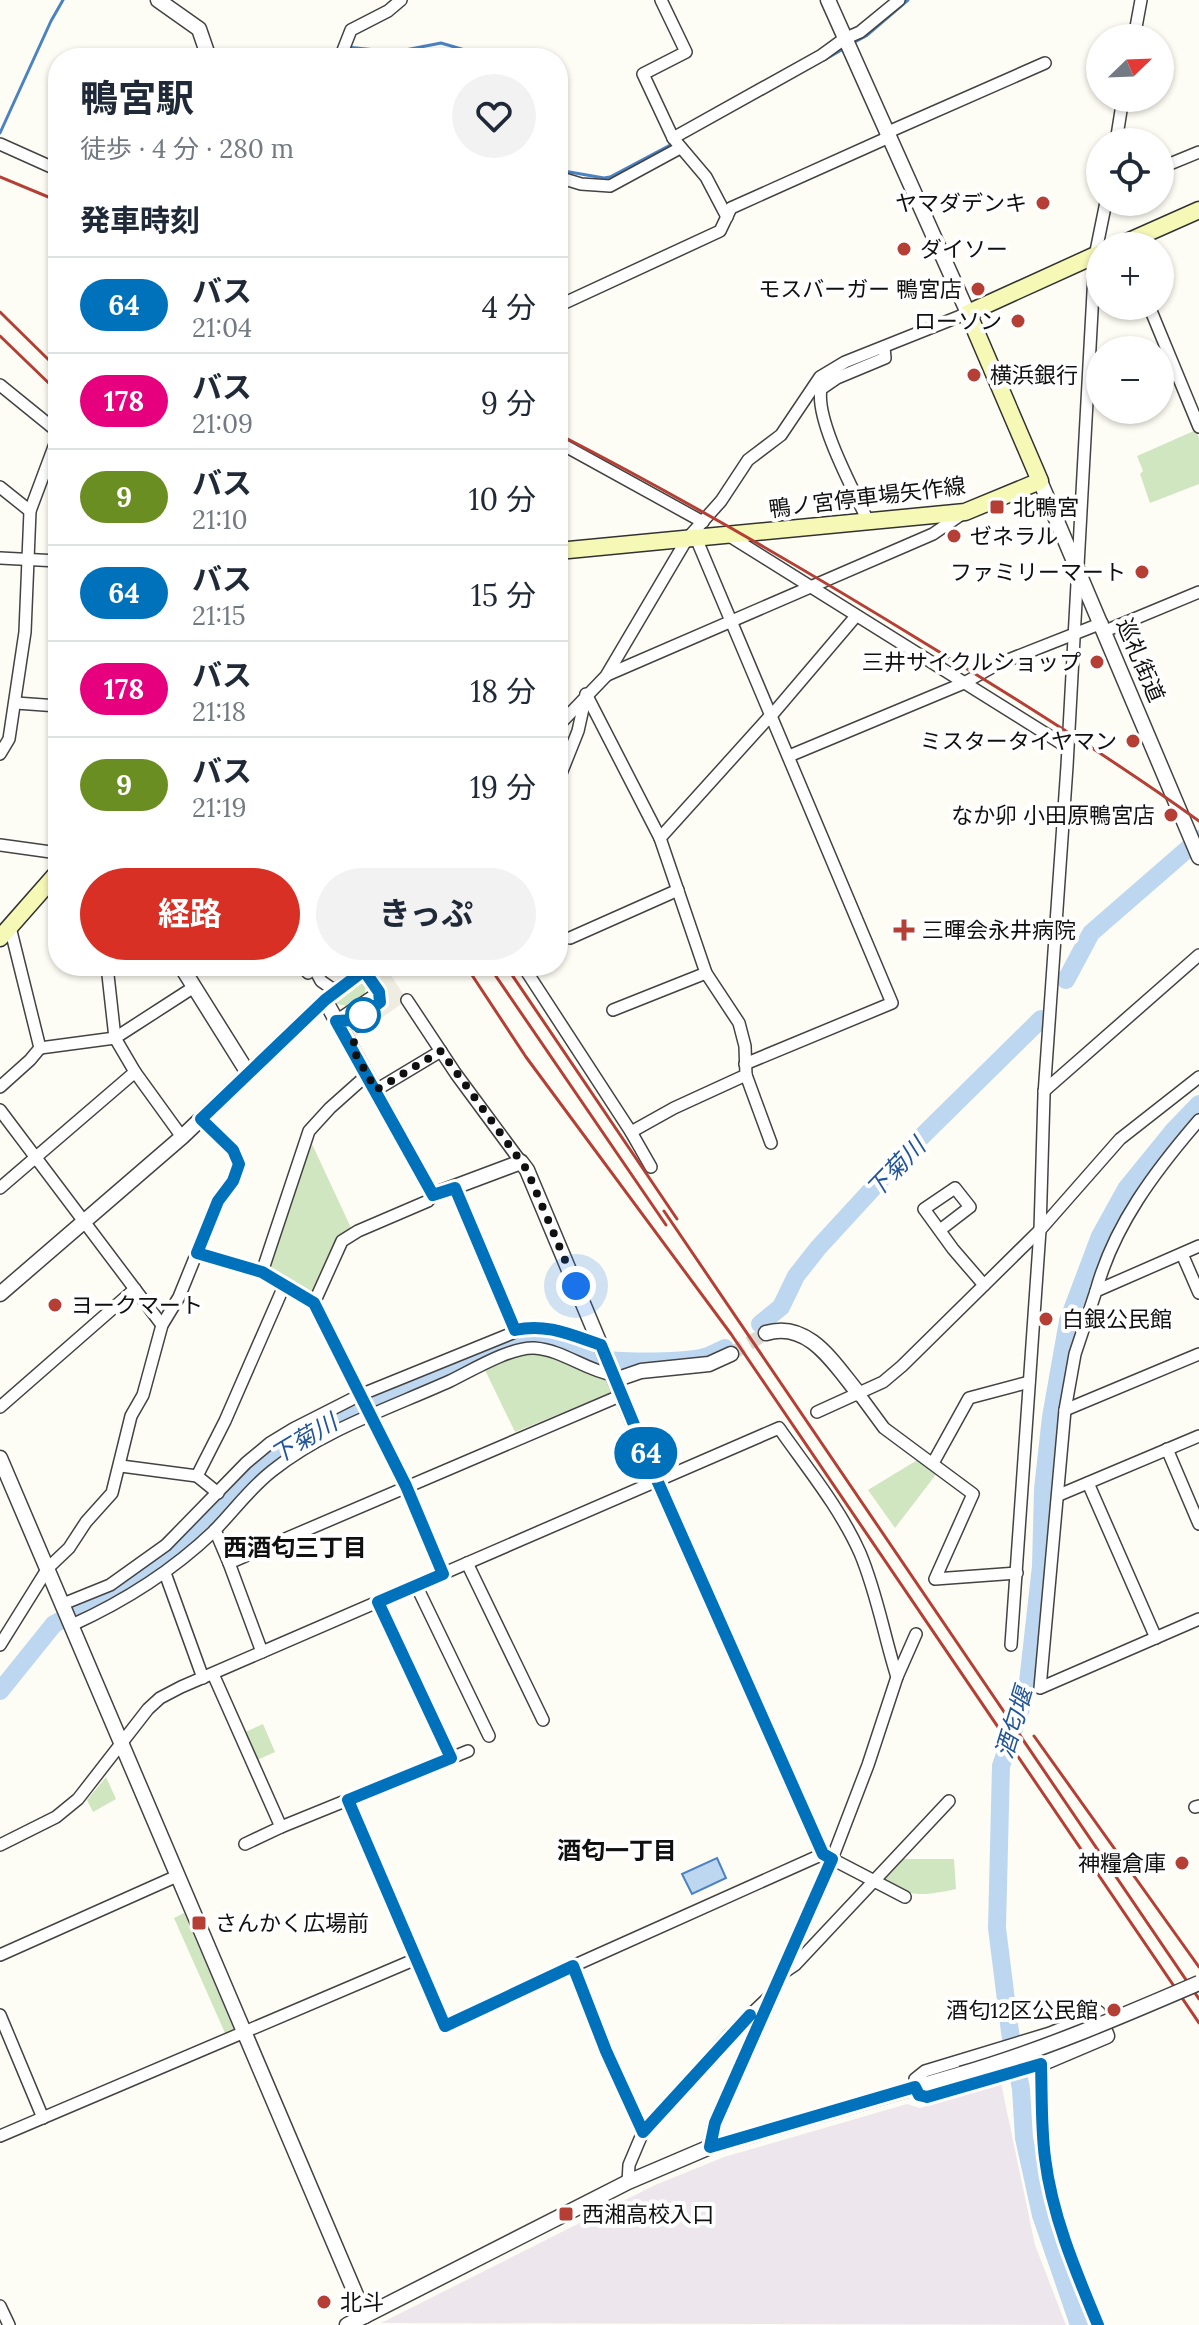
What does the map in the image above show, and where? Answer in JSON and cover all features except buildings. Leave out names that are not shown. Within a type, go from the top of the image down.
[{"type":"main road","points":[[1151,232],[1199,210]]},
{"type":"main road","points":[[1040,481],[968,313],[1086,259]]},
{"type":"main road","name":"鴨ノ宮停車場矢作線","points":[[568,550],[695,533],[728,535],[965,512],[1040,481]]},
{"type":"main road","points":[[5,933],[48,884]]},
{"type":"street","points":[[158,0],[199,29],[206,48]]},
{"type":"street","points":[[343,48],[355,27],[388,11],[401,0]]},
{"type":"street","points":[[661,0],[686,52],[643,74],[676,143],[706,177],[727,217]]},
{"type":"street","points":[[568,715],[606,676],[695,533],[748,460],[781,435],[820,377],[829,370],[968,313],[828,0]]},
{"type":"street","points":[[568,180],[610,186],[844,39],[860,32],[899,0]]},
{"type":"street","points":[[1137,24],[1141,0]]},
{"type":"street","points":[[568,301],[720,231],[731,208],[1045,63]]},
{"type":"street","points":[[0,144],[48,166]]},
{"type":"street","points":[[1174,162],[1199,152]]},
{"type":"street","points":[[1011,1645],[1040,1230],[1044,1091],[1050,1041],[1094,320]]},
{"type":"street","points":[[1155,320],[1199,427]]},
{"type":"street","points":[[868,521],[825,421],[819,395],[821,389],[837,378],[885,358],[884,347]]},
{"type":"street","points":[[0,385],[48,426]]},
{"type":"street","points":[[568,449],[695,533],[892,1003],[746,1069],[631,1132]]},
{"type":"street","points":[[0,754],[9,739],[25,632],[30,511],[48,462]]},
{"type":"street","name":"巡礼街道","points":[[1040,481],[1196,843]]},
{"type":"street","points":[[0,487],[30,511]]},
{"type":"street","points":[[606,676],[933,534],[965,512]]},
{"type":"street","points":[[728,535],[1067,747]]},
{"type":"street","points":[[0,558],[48,560]]},
{"type":"street","points":[[789,756],[964,683],[998,664],[1199,592]]},
{"type":"street","points":[[660,838],[771,716],[856,616]]},
{"type":"street","points":[[568,756],[578,731],[586,694]]},
{"type":"street","points":[[586,694],[660,838],[706,973],[739,1023],[745,1046],[746,1069],[771,1143]]},
{"type":"street","points":[[16,703],[48,705]]},
{"type":"street","points":[[0,845],[48,852]]},
{"type":"street","points":[[570,938],[678,890]]},
{"type":"street","points":[[5,933],[40,1048]]},
{"type":"street","points":[[1044,1091],[1199,955]]},
{"type":"street","points":[[613,1010],[706,973]]},
{"type":"street","points":[[108,976],[115,1038],[135,1072],[182,1137]]},
{"type":"street","points":[[187,976],[248,1073]]},
{"type":"street","points":[[312,976],[433,1195]]},
{"type":"street","points":[[316,976],[328,988],[334,990],[342,986]]},
{"type":"street","points":[[0,1294],[182,1137],[325,1000],[357,976]]},
{"type":"street","points":[[336,1021],[379,992],[368,976]]},
{"type":"street","points":[[530,976],[651,1167]]},
{"type":"street","points":[[0,1087],[40,1048],[115,1038],[194,987]]},
{"type":"street","points":[[407,1000],[527,1170],[657,1480],[827,1856],[905,1897]]},
{"type":"street","points":[[376,1090],[441,1051]]},
{"type":"street","points":[[0,1188],[135,1072]]},
{"type":"street","points":[[262,1272],[309,1131],[367,1075]]},
{"type":"street","points":[[817,1412],[883,1382],[902,1366],[1040,1230],[1120,1139],[1199,1077]]},
{"type":"street","points":[[0,1110],[162,1325]]},
{"type":"street","points":[[0,1645],[48,1568],[69,1548],[86,1522],[112,1493],[131,1416],[143,1395],[162,1325],[179,1297],[218,1201],[233,1181],[239,1164],[233,1150],[201,1119]]},
{"type":"street","points":[[1199,1120],[1141,1192],[1102,1267],[1075,1354],[1065,1410],[1040,1688],[1199,1619]]},
{"type":"street","points":[[314,1303],[342,1241],[428,1201],[433,1195],[521,1162]]},
{"type":"street","points":[[455,1188],[515,1330]]},
{"type":"street","points":[[940,1230],[984,1285]]},
{"type":"street","points":[[1096,1291],[1199,1246]]},
{"type":"street","points":[[197,1253],[262,1272],[314,1303],[406,1486],[443,1574]]},
{"type":"street","points":[[1182,1254],[1199,1293]]},
{"type":"street","points":[[197,1476],[225,1421],[284,1286]]},
{"type":"street","points":[[0,1407],[135,1289]]},
{"type":"street","points":[[64,1606],[110,1585],[166,1545],[270,1443],[360,1395],[515,1330],[537,1326],[554,1329],[602,1347]]},
{"type":"street","points":[[766,1333],[780,1329],[796,1331],[811,1339],[884,1428],[973,1494],[935,1579],[1017,1573]]},
{"type":"street","points":[[72,1624],[114,1606],[165,1573],[215,1530],[254,1486],[285,1461],[321,1440],[526,1348],[550,1350],[601,1373],[613,1375],[709,1364],[731,1354]]},
{"type":"street","points":[[1065,1410],[1199,1354]]},
{"type":"street","points":[[933,1463],[969,1398],[1029,1382]]},
{"type":"street","points":[[229,1563],[622,1395]]},
{"type":"street","points":[[0,1845],[56,1817],[78,1799],[121,1742],[160,1698],[779,1428],[831,1502],[859,1552],[882,1617],[897,1677]]},
{"type":"street","points":[[1059,1495],[1199,1436]]},
{"type":"street","points":[[1167,1449],[1199,1524]]},
{"type":"street","points":[[0,1458],[5,1485],[48,1568],[365,2316]]},
{"type":"street","points":[[121,1466],[197,1476],[218,1493]]},
{"type":"street","points":[[1088,1483],[1156,1638]]},
{"type":"street","points":[[215,1530],[262,1652]]},
{"type":"street","points":[[467,1563],[543,1720]]},
{"type":"street","points":[[165,1573],[208,1676],[281,1827]]},
{"type":"street","points":[[416,1585],[489,1736]]},
{"type":"street","points":[[378,1602],[451,1758]]},
{"type":"street","points":[[710,2147],[715,2123],[868,1765],[897,1677],[916,1634]]},
{"type":"street","points":[[245,1844],[468,1751]]},
{"type":"street","points":[[348,1800],[445,2026],[573,1966],[827,1856]]},
{"type":"street","points":[[778,1977],[795,1965],[949,1801]]},
{"type":"street","points":[[0,1955],[177,1876]]},
{"type":"street","points":[[0,2136],[416,1959]]},
{"type":"street","points":[[573,1966],[606,2051],[643,2132]]},
{"type":"street","points":[[347,2325],[628,2182],[710,2147],[1020,2057],[1199,1983]]},
{"type":"street","points":[[628,2182],[629,2165],[643,2132],[730,2034],[769,1997]]},
{"type":"street","points":[[1098,2013],[1107,2036],[1041,2064],[927,2097],[919,2095],[915,2087],[915,2079],[925,2071],[1050,2033],[1098,2013]]},
{"type":"street","points":[[0,2015],[43,2118]]},
{"type":"street","points":[[1041,2064],[1045,2157],[1050,2188],[1061,2227],[1098,2325]]},
{"type":"street","points":[[0,2306],[9,2325]]},
{"type":"shaded area","points":[[374,976],[391,976],[407,1000],[353,1038],[350,1028],[384,1004],[388,997]]},
{"type":"shaded area","points":[[1001,2083],[1035,2245],[1066,2325],[381,2323],[655,2185],[724,2157],[907,2104],[920,2108]]},
{"type":"green space","points":[[1196,430],[1199,438],[1199,484],[1150,503],[1137,456]]},
{"type":"green space","points":[[361,980],[366,986],[364,997],[347,1006],[337,1004],[336,997]]},
{"type":"green space","points":[[312,1144],[352,1230],[312,1297],[267,1270]]},
{"type":"green space","points":[[546,1353],[612,1381],[615,1391],[515,1432],[485,1370],[522,1354]]},
{"type":"green space","points":[[919,1459],[937,1473],[895,1528],[868,1490]]},
{"type":"green space","points":[[263,1724],[275,1752],[255,1761],[243,1733]]},
{"type":"green space","points":[[106,1777],[116,1799],[93,1812],[87,1800]]},
{"type":"green space","points":[[889,1859],[954,1859],[956,1889],[921,1894],[896,1888],[873,1876]]},
{"type":"green space","points":[[184,1913],[234,2029],[225,2033],[174,1918]]},
{"type":"water","points":[[717,1858],[726,1878],[692,1894],[682,1874]]},
{"type":"waterway","points":[[0,133],[63,0]]},
{"type":"waterway","points":[[851,44],[866,36],[908,0]]},
{"type":"waterway","points":[[415,48],[441,43],[458,48]]},
{"type":"waterway","points":[[347,47],[357,48]]},
{"type":"waterway","points":[[824,60],[845,48]]},
{"type":"waterway","points":[[568,172],[610,177],[674,143]]},
{"type":"waterway","name":"下菊川","points":[[1066,980],[1091,933],[1199,839]]},
{"type":"waterway","name":"下菊川","points":[[760,1324],[781,1307],[796,1276],[818,1248],[908,1150],[1041,1019]]},
{"type":"waterway","name":"酒匂堰","points":[[1079,2325],[1041,2215],[1024,2138],[1021,2089],[1010,2032],[997,1928],[1001,1766],[1027,1691],[1041,1566],[1043,1489],[1051,1417],[1068,1321],[1100,1236],[1126,1189],[1199,1104]]},
{"type":"waterway","name":"下菊川","points":[[0,1691],[54,1624],[156,1565],[192,1535],[252,1471],[278,1450],[337,1417],[519,1340],[543,1340],[607,1360],[670,1361],[699,1358],[725,1348]]},
{"type":"tunnel","points":[[731,1354],[766,1333]]},
{"type":"railway","points":[[0,177],[48,197]]},
{"type":"railway","points":[[0,312],[48,359]]},
{"type":"railway","points":[[0,336],[48,382]]},
{"type":"railway","points":[[568,439],[697,509],[878,615],[1063,729],[1199,821]]},
{"type":"railway","points":[[473,976],[526,1057],[731,1334],[1199,2023]]},
{"type":"railway","points":[[496,976],[666,1225]]},
{"type":"railway","points":[[513,976],[677,1219]]},
{"type":"railway","points":[[664,1211],[1199,1999]]},
{"type":"railway","points":[[1034,1736],[1199,1967]]},
{"type":"bus line","name":"64","points":[[357,976],[325,1000],[201,1119],[233,1150],[239,1164],[233,1181],[218,1201],[197,1253],[262,1272],[314,1303],[406,1486],[443,1574],[378,1602],[451,1758],[348,1800],[445,2026],[573,1966],[606,2051],[643,2132],[750,2015]]},
{"type":"bus line","name":"64","points":[[368,976],[379,992],[380,1002],[356,1020],[336,1021],[433,1195],[455,1188],[515,1330],[537,1326],[601,1345],[657,1480],[823,1854],[832,1859],[715,2123],[710,2147],[915,2087],[919,2095],[927,2097],[1041,2064],[1045,2157],[1050,2188],[1061,2227],[1098,2325]]},
{"type":"place","name":"ヤマダデンキ","points":[[1043,203]]},
{"type":"place","name":"ダイソー","points":[[904,249]]},
{"type":"place","name":"モスバーガー 鴨宮店","points":[[978,289]]},
{"type":"place","name":"ローソン","points":[[1018,321]]},
{"type":"place","name":"横浜銀行","points":[[974,375]]},
{"type":"place","name":"北鴨宮","points":[[997,507]]},
{"type":"place","name":"ゼネラル","points":[[954,536]]},
{"type":"place","name":"ファミリーマート","points":[[1142,572]]},
{"type":"place","name":"三井サイクルショップ","points":[[1097,662]]},
{"type":"place","name":"ミスタータイヤマン","points":[[1133,741]]},
{"type":"place","name":"なか卯 小田原鴨宮店","points":[[1171,815]]},
{"type":"place","name":"三暉会永井病院","points":[[904,930]]},
{"type":"place","name":"ヨークマート","points":[[55,1305]]},
{"type":"place","name":"白銀公民館","points":[[1046,1319]]},
{"type":"place","name":"神糧倉庫","points":[[1182,1863]]},
{"type":"place","name":"さんかく広場前","points":[[199,1923]]},
{"type":"place","name":"酒匂12区公民館","points":[[1114,2010]]},
{"type":"place","name":"西湘高校入口","points":[[566,2214]]},
{"type":"place","name":"北斗","points":[[324,2302]]},
{"type":"district","name":"西酒匂三丁目","points":[[295,1548]]},
{"type":"district","name":"酒匂一丁目","points":[[617,1851]]},
{"type":"route","points":[[363,1015],[352,1048],[376,1090],[441,1051],[527,1170],[576,1286]]}]
